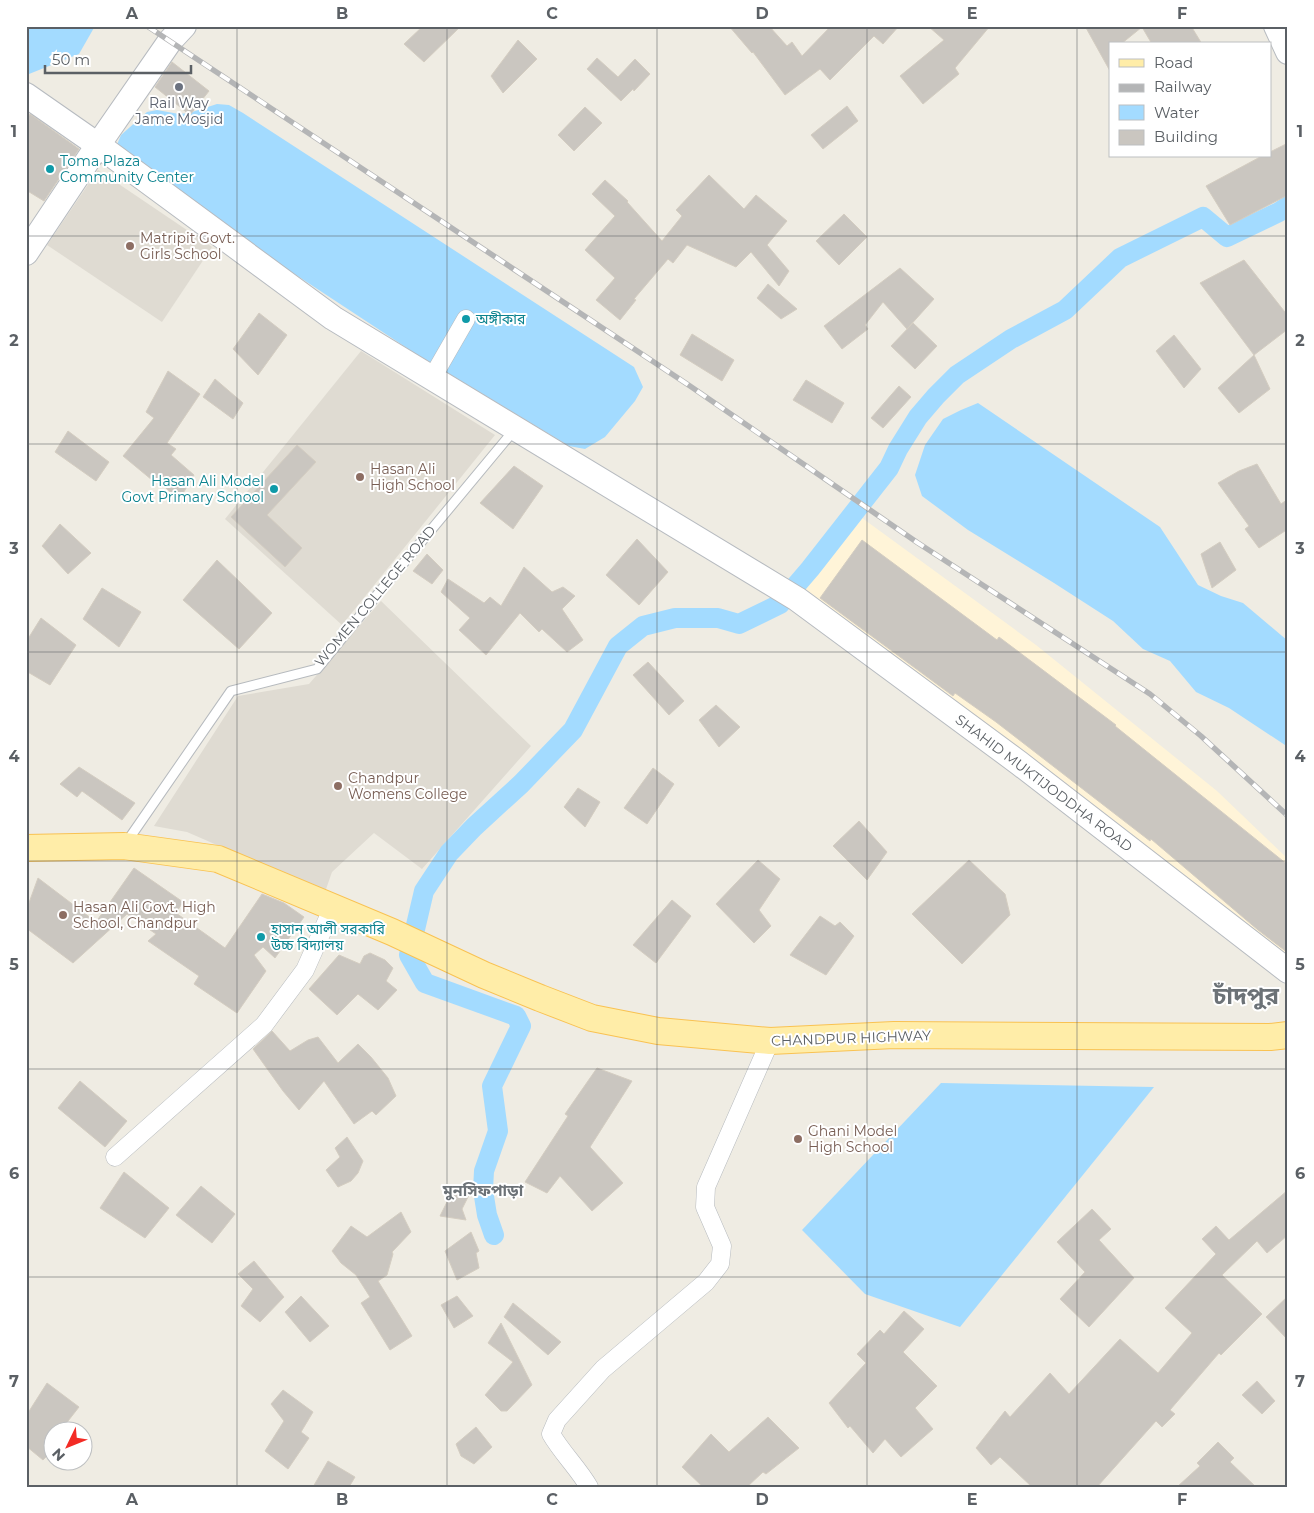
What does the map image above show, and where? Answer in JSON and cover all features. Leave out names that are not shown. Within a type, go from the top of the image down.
[{"type":"main road","name":"CHANDPUR HIGHWAY","points":[[26,848],[124,846],[218,859],[392,932],[484,975],[592,1018],[658,1030],[770,1041],[894,1035],[1270,1037],[1288,1035]]},
{"type":"street","points":[[26,253],[170,41],[184,26]]},
{"type":"street","points":[[1276,26],[1288,52]]},
{"type":"street","name":"SHAHID MUKTIJODDHA ROAD","points":[[26,95],[98,145],[333,318],[797,600],[1019,763],[1288,970]]},
{"type":"street","points":[[432,378],[466,319]]},
{"type":"street","points":[[114,1157],[264,1025],[305,970],[333,907]]},
{"type":"street","points":[[589,1487],[557,1445],[551,1434],[557,1420],[604,1369],[706,1282],[720,1264],[722,1246],[705,1207],[706,1187],[770,1041]]},
{"type":"lane","name":"WOMEN COLLEGE ROAD","points":[[124,846],[231,691],[317,669],[515,429]]},
{"type":"shaded area","name":"Matripit Govt. Girls School","points":[[98,170],[212,247],[162,322],[47,245]]},
{"type":"shaded area","name":"Hasan Ali High School","points":[[361,351],[495,435],[342,625],[225,519]]},
{"type":"shaded area","points":[[858,515],[1036,645],[1217,791],[1288,859],[1288,963],[1211,898],[1111,819],[964,707],[800,588]]},
{"type":"shaded area","name":"Chandpur Womens College","points":[[381,601],[531,746],[422,869],[374,833],[332,872],[325,892],[187,832],[154,826],[238,696],[309,684]]},
{"type":"water","points":[[26,26],[95,26],[79,54],[29,74],[26,72]]},
{"type":"water","points":[[217,104],[229,105],[243,113],[634,367],[643,387],[635,401],[605,437],[585,449],[569,446],[413,352],[129,165],[116,147],[121,135],[147,112],[157,110],[179,114],[189,113]]},
{"type":"water","points":[[978,403],[1160,527],[1198,585],[1221,596],[1243,603],[1288,641],[1288,747],[1229,708],[1196,692],[1170,661],[1143,649],[1113,621],[968,530],[922,496],[915,475],[925,445],[943,419]]},
{"type":"water","points":[[941,1083],[1154,1087],[960,1327],[865,1294],[802,1230]]},
{"type":"building","points":[[423,26],[461,26],[424,62],[404,44]]},
{"type":"building","points":[[729,26],[769,26],[787,46],[792,42],[802,56],[831,26],[899,26],[883,44],[874,36],[830,80],[820,69],[785,95],[753,52]]},
{"type":"building","points":[[928,26],[990,26],[955,68],[959,74],[923,104],[900,76],[944,40]]},
{"type":"building","points":[[1085,26],[1191,26],[1201,42],[1151,42],[1142,27],[1123,42],[1109,42],[1109,69]]},
{"type":"building","points":[[518,40],[537,59],[503,93],[491,76]]},
{"type":"building","points":[[597,58],[618,77],[635,59],[650,74],[634,91],[633,89],[621,101],[587,69]]},
{"type":"building","name":"Rail Way Jame Mosjid","points":[[172,62],[209,91],[190,115],[155,87]]},
{"type":"building","points":[[847,106],[858,121],[823,149],[811,135]]},
{"type":"building","points":[[585,107],[602,123],[574,151],[558,135]]},
{"type":"building","name":"Toma Plaza Community Center","points":[[30,114],[79,149],[44,201],[26,190],[26,120]]},
{"type":"building","points":[[1288,143],[1288,195],[1230,225],[1206,186],[1258,158],[1272,158],[1272,151]]},
{"type":"building","points":[[709,175],[744,209],[756,195],[787,221],[767,245],[789,271],[779,286],[751,252],[736,267],[687,245],[673,263],[668,259],[634,299],[636,300],[620,320],[596,300],[615,278],[585,250],[615,216],[592,194],[605,180],[628,201],[662,241],[682,216],[676,210]]},
{"type":"building","points":[[844,214],[867,237],[839,265],[816,241]]},
{"type":"building","points":[[1244,260],[1288,316],[1288,329],[1254,355],[1200,283]]},
{"type":"building","points":[[900,268],[934,299],[907,329],[883,302],[865,325],[868,329],[842,349],[824,326]]},
{"type":"building","points":[[768,284],[797,309],[781,319],[757,298]]},
{"type":"building","points":[[259,313],[287,335],[258,375],[233,349]]},
{"type":"building","points":[[913,323],[937,346],[915,369],[891,346]]},
{"type":"building","points":[[692,334],[734,360],[722,381],[680,355]]},
{"type":"building","points":[[1174,335],[1201,369],[1184,388],[1156,351]]},
{"type":"building","points":[[1254,355],[1270,389],[1239,413],[1218,388]]},
{"type":"building","points":[[168,371],[200,394],[167,443],[176,449],[171,455],[194,475],[179,500],[154,477],[152,480],[123,456],[154,418],[146,412]]},
{"type":"building","points":[[215,379],[243,403],[233,419],[203,397]]},
{"type":"building","points":[[806,380],[844,403],[832,423],[793,400]]},
{"type":"building","points":[[899,386],[911,397],[883,428],[871,418]]},
{"type":"building","points":[[68,431],[109,462],[96,481],[55,452]]},
{"type":"building","name":"Hasan Ali Model Govt Primary School","points":[[297,445],[316,462],[267,515],[302,548],[285,567],[231,517]]},
{"type":"building","points":[[1257,464],[1281,504],[1288,499],[1288,529],[1259,548],[1245,529],[1249,526],[1218,483],[1239,471]]},
{"type":"building","points":[[514,466],[543,486],[513,529],[480,503]]},
{"type":"building","points":[[60,524],[91,553],[68,574],[42,546]]},
{"type":"building","points":[[637,539],[668,572],[639,605],[606,575]]},
{"type":"building","points":[[862,540],[997,640],[999,637],[1116,725],[1288,865],[1288,953],[1258,930],[1151,839],[1150,841],[996,722],[955,693],[953,696],[820,598]]},
{"type":"building","points":[[1220,542],[1236,570],[1212,588],[1201,554]]},
{"type":"building","points":[[427,554],[443,570],[432,584],[413,571]]},
{"type":"building","points":[[217,560],[272,613],[239,649],[183,600]]},
{"type":"building","points":[[524,567],[552,592],[563,587],[575,596],[562,609],[583,640],[567,652],[542,629],[539,632],[520,613],[486,655],[459,630],[470,618],[441,592],[448,579],[484,603],[490,597],[501,606]]},
{"type":"building","points":[[102,588],[141,612],[119,647],[83,619]]},
{"type":"building","points":[[41,618],[76,645],[50,685],[26,671],[26,642]]},
{"type":"building","points":[[648,662],[684,701],[669,715],[633,675]]},
{"type":"building","points":[[716,705],[740,727],[719,747],[699,720]]},
{"type":"building","points":[[79,767],[135,803],[122,820],[82,791],[77,797],[60,784]]},
{"type":"building","points":[[653,768],[674,784],[647,824],[624,808]]},
{"type":"building","points":[[578,788],[600,802],[585,827],[564,807]]},
{"type":"building","points":[[859,821],[887,852],[867,880],[833,846]]},
{"type":"building","points":[[758,860],[780,879],[759,910],[771,926],[754,943],[716,904]]},
{"type":"building","points":[[969,860],[1005,894],[1010,915],[962,964],[912,914]]},
{"type":"building","name":"হাসান আলী সরকারি উচ্চ বিদ্যালয়","points":[[134,868],[183,902],[176,913],[225,948],[262,894],[284,903],[304,917],[275,958],[263,947],[254,955],[266,971],[237,1013],[194,984],[199,976],[148,941],[156,934],[127,914],[73,963],[26,928],[26,911],[38,878],[96,922]]},
{"type":"building","points":[[672,900],[691,916],[656,963],[633,945]]},
{"type":"building","points":[[820,916],[835,926],[840,922],[854,936],[826,975],[790,955]]},
{"type":"building","points":[[370,953],[385,960],[393,968],[386,981],[397,990],[378,1010],[358,994],[337,1015],[309,989],[339,955],[360,964],[364,956]]},
{"type":"building","points":[[272,1031],[290,1051],[308,1040],[318,1037],[338,1063],[358,1044],[388,1078],[396,1096],[376,1115],[372,1111],[354,1124],[324,1081],[299,1110],[253,1049]]},
{"type":"building","points":[[597,1068],[632,1081],[590,1147],[623,1183],[592,1211],[560,1176],[547,1193],[525,1182],[568,1116],[565,1114]]},
{"type":"building","points":[[80,1081],[127,1121],[105,1147],[58,1108]]},
{"type":"building","points":[[347,1137],[363,1161],[358,1173],[351,1181],[338,1187],[326,1170],[340,1157],[335,1148]]},
{"type":"building","points":[[124,1172],[169,1208],[145,1238],[100,1208]]},
{"type":"building","points":[[201,1186],[235,1214],[212,1243],[176,1215]]},
{"type":"building","points":[[455,1186],[471,1191],[462,1209],[466,1220],[440,1216]]},
{"type":"building","points":[[1288,1190],[1288,1235],[1267,1253],[1257,1241],[1222,1275],[1262,1314],[1221,1355],[1219,1353],[1170,1410],[1175,1414],[1162,1427],[1156,1421],[1097,1487],[1032,1487],[1000,1457],[991,1465],[976,1448],[1005,1411],[1010,1417],[1050,1373],[1069,1394],[1120,1339],[1158,1373],[1192,1333],[1165,1308],[1216,1254],[1202,1239],[1216,1226],[1229,1240]]},
{"type":"building","points":[[1092,1209],[1111,1229],[1099,1240],[1134,1278],[1089,1327],[1060,1299],[1085,1272],[1057,1242]]},
{"type":"building","points":[[401,1212],[411,1232],[392,1252],[387,1275],[378,1281],[412,1336],[390,1350],[361,1303],[370,1297],[356,1275],[341,1263],[332,1251],[351,1226],[367,1237]]},
{"type":"building","points":[[471,1232],[479,1251],[476,1253],[479,1268],[457,1280],[445,1251]]},
{"type":"building","points":[[254,1261],[284,1297],[260,1322],[241,1306],[253,1289],[238,1274]]},
{"type":"building","points":[[301,1296],[329,1326],[310,1342],[285,1312]]},
{"type":"building","points":[[457,1296],[473,1316],[454,1328],[441,1305]]},
{"type":"building","points":[[1288,1296],[1288,1340],[1266,1317]]},
{"type":"building","points":[[513,1303],[561,1342],[548,1355],[504,1317]]},
{"type":"building","points":[[904,1311],[924,1329],[903,1352],[937,1386],[915,1408],[933,1429],[901,1457],[885,1439],[873,1453],[850,1426],[848,1428],[829,1403],[866,1363],[857,1354],[880,1330],[884,1334]]},
{"type":"building","points":[[501,1323],[532,1385],[507,1411],[501,1411],[485,1395],[513,1362],[488,1343]]},
{"type":"building","points":[[1257,1381],[1275,1401],[1262,1414],[1242,1395]]},
{"type":"building","points":[[47,1383],[79,1407],[69,1420],[42,1420],[42,1459],[26,1446],[26,1416]]},
{"type":"building","points":[[283,1390],[313,1412],[301,1432],[309,1438],[288,1469],[265,1451],[284,1421],[271,1404]]},
{"type":"building","points":[[768,1417],[799,1448],[766,1474],[763,1472],[747,1487],[703,1487],[682,1467],[711,1434],[729,1452]]},
{"type":"building","points":[[476,1427],[492,1447],[474,1464],[461,1456],[456,1444]]},
{"type":"building","points":[[1218,1442],[1234,1458],[1230,1462],[1256,1487],[1177,1487],[1200,1466],[1197,1463]]},
{"type":"building","points":[[328,1461],[355,1477],[349,1487],[313,1487]]},
{"type":"waterway","points":[[494,1235],[487,1215],[483,1190],[484,1171],[498,1131],[492,1086],[521,1026],[516,1016],[425,983],[409,955],[424,891],[449,853],[521,784],[573,730],[618,646],[643,626],[675,618],[718,618],[739,624],[780,604],[810,569],[889,468],[898,449],[918,417],[957,375],[1011,339],[1065,310],[1120,258],[1203,217],[1227,237],[1288,206]]},
{"type":"railway","points":[[147,26],[690,386],[918,543],[1150,694],[1201,736],[1288,816]]},
{"type":"place","name":"Rail Way Jame Mosjid","points":[[179,87]]},
{"type":"place","name":"Toma Plaza Community Center","points":[[50,169]]},
{"type":"place","name":"Matripit Govt. Girls School","points":[[130,246]]},
{"type":"place","name":"অঙ্গীকার","points":[[466,319]]},
{"type":"place","name":"Hasan Ali High School","points":[[360,477]]},
{"type":"place","name":"Hasan Ali Model Govt Primary School","points":[[274,489]]},
{"type":"place","name":"Chandpur Womens College","points":[[338,786]]},
{"type":"place","name":"Hasan Ali Govt. High School, Chandpur","points":[[63,915]]},
{"type":"place","name":"হাসান আলী সরকারি উচ্চ বিদ্যালয়","points":[[261,937]]},
{"type":"place","name":"Ghani Model High School","points":[[798,1139]]},
{"type":"district","name":"চাঁদপুর","points":[[1246,995]]},
{"type":"district","name":"মুনসিফপাড়া","points":[[483,1190]]}]
